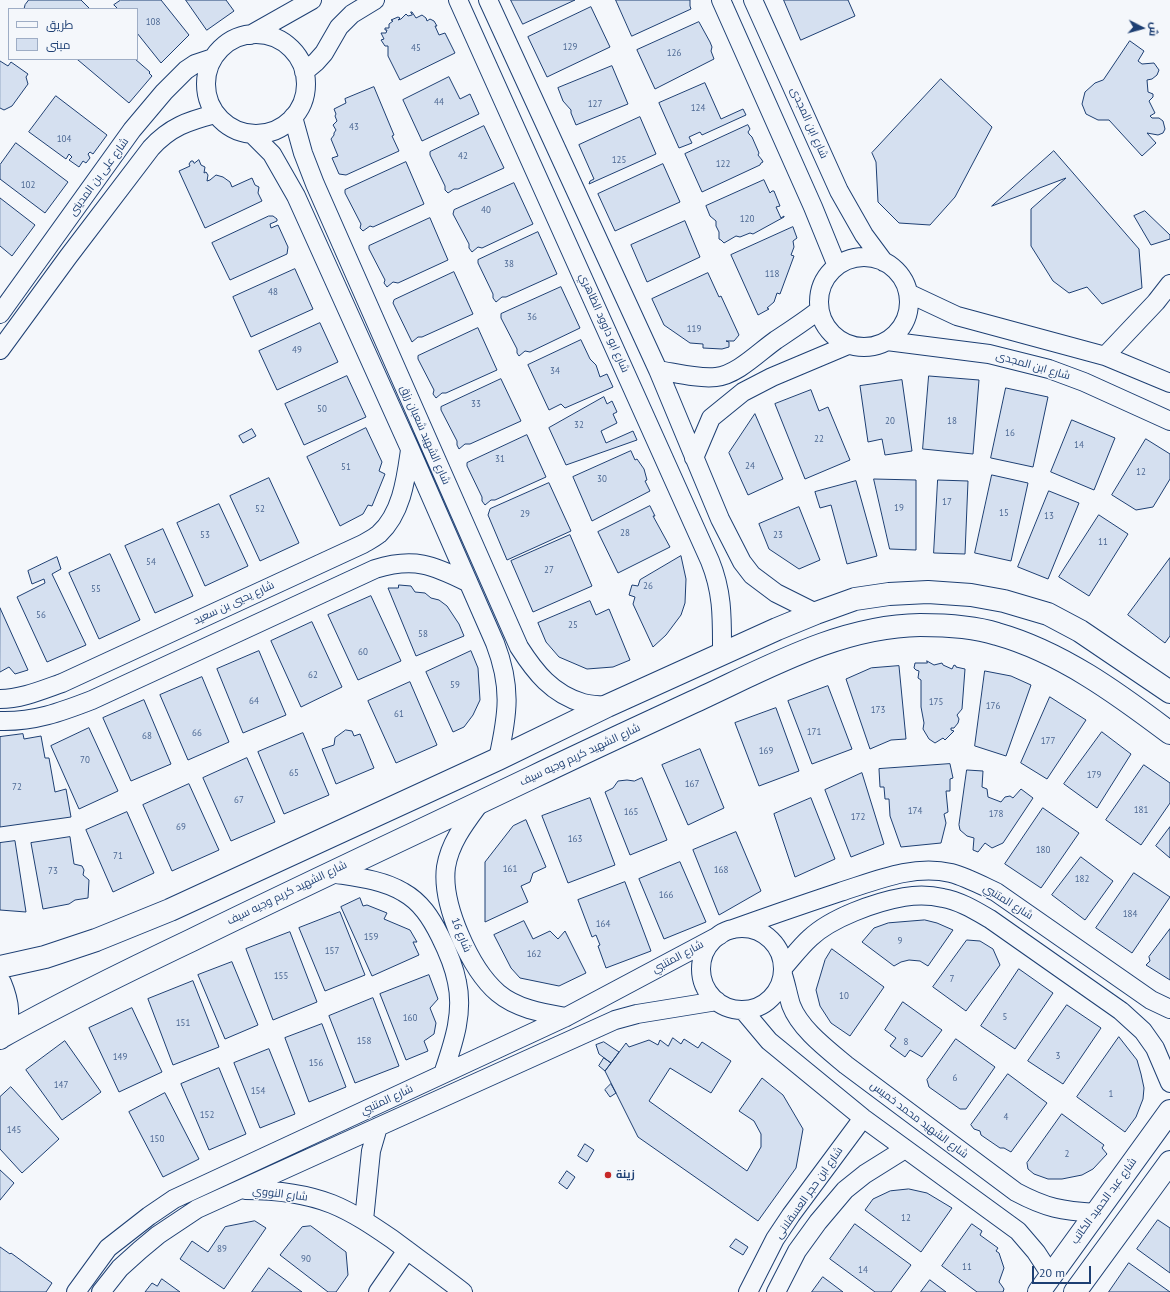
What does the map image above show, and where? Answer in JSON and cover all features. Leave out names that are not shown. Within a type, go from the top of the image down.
[{"type":"street","points":[[250,34],[274,38],[284,43],[293,51],[300,61],[304,72],[305,85],[301,105],[293,117],[282,127],[268,133],[253,135],[239,132],[226,125],[215,114],[208,101],[205,86],[207,72],[213,58],[223,46],[236,38],[250,34],[312,0]]},
{"type":"street","points":[[304,72],[324,53],[338,27],[352,14],[375,0]]},
{"type":"street","name":"شارع ابو داوود الظاهري","points":[[458,0],[717,578],[722,615],[722,653]]},
{"type":"street","points":[[488,0],[658,370],[720,519],[742,562],[752,575],[770,589],[816,613]]},
{"type":"street","points":[[721,0],[813,207],[837,266]]},
{"type":"street","name":"شارع ابن المجدى","points":[[753,0],[839,191],[864,235],[884,262]]},
{"type":"street","name":"شارع على بن المدينى","points":[[0,314],[132,130],[164,92],[186,70],[194,64],[213,58]]},
{"type":"street","name":"شارع على بن المدينى","points":[[0,350],[68,257],[151,148],[162,137],[175,128],[194,120],[215,114]]},
{"type":"street","name":"شارع الشهيد شعبان رزق","points":[[293,117],[303,153],[315,184],[519,647],[533,669],[548,684],[565,696],[584,703],[607,706]]},
{"type":"street","name":"شارع الشهيد شعبان رزق","points":[[253,135],[272,154],[296,196],[410,449],[495,643],[502,661],[506,679],[507,699],[506,724],[498,759]]},
{"type":"street","points":[[868,257],[884,262],[895,270],[903,280],[908,293],[909,307],[905,320],[898,332],[887,341],[875,346],[861,348],[848,345],[834,337],[824,325],[819,310],[820,293],[826,278],[837,266],[852,259],[868,257]]},
{"type":"street","points":[[1105,356],[1156,302],[1170,284]]},
{"type":"street","points":[[908,293],[957,316],[1105,356],[1170,383],[1170,379]]},
{"type":"street","points":[[658,370],[701,377],[717,377],[734,371],[819,310]]},
{"type":"street","name":"شارع ابن المجدى","points":[[887,341],[989,354],[1050,369],[1084,382],[1170,421]]},
{"type":"street","points":[[694,458],[711,418],[743,392],[772,377],[848,345]]},
{"type":"street","name":"شارع يحيي بن سعيد","points":[[0,699],[8,699],[34,693],[62,683],[363,544],[379,534],[391,519],[400,500],[406,479],[410,449]]},
{"type":"street","points":[[440,518],[458,509]]},
{"type":"street","points":[[0,721],[38,719],[92,700],[376,569],[392,564],[409,562],[426,565],[444,570],[467,582]]},
{"type":"street","points":[[0,967],[44,957],[81,945],[170,910],[498,759],[607,706],[722,653],[816,613],[855,599],[889,594],[928,592],[971,595],[1004,601],[1048,614],[1080,631],[1170,692]]},
{"type":"street","name":"شارع الشهيد كريم وجيه سيف","points":[[1,1038],[81,993],[330,872],[786,659],[833,641],[863,632],[885,627],[920,625],[950,626],[993,632],[1029,644],[1060,660],[1100,683],[1170,733]]},
{"type":"street","name":"شارع 16","points":[[480,803],[452,846],[446,867],[446,888],[452,915],[466,950],[480,974],[498,994],[519,1006],[539,1012],[566,1017]]},
{"type":"street","name":"شارع المتنبي","points":[[76,1292],[108,1248],[148,1216],[174,1199],[566,1017],[726,932],[792,908],[906,872],[931,871],[950,873],[996,892],[1151,1000],[1170,1009]]},
{"type":"street","name":"شارع 16","points":[[330,872],[381,882],[403,892],[421,905],[434,926],[449,954],[457,981],[460,1004],[453,1044],[443,1074]]},
{"type":"street","points":[[783,971],[780,954],[773,941],[761,933],[748,928],[726,932],[709,946],[703,960],[702,975],[707,990],[717,1001],[729,1008],[742,1010],[762,1006],[776,993],[783,971],[810,937],[825,926],[855,912],[904,897],[923,895],[945,898],[970,908],[990,920],[1121,1011],[1144,1031],[1155,1048],[1170,1083]]},
{"type":"street","name":"شارع الشهيد محمد خميس","points":[[783,971],[792,1006],[804,1026],[820,1043],[846,1065],[1016,1192],[1053,1208],[1074,1212],[1096,1213]]},
{"type":"street","points":[[0,983],[7,1000],[7,1019],[1,1038]]},
{"type":"street","name":"شارع المتنبي","points":[[101,1292],[120,1268],[158,1235],[198,1209],[615,1020],[637,1014],[717,1001]]},
{"type":"street","points":[[742,1010],[769,1041],[863,1118],[1018,1231],[1036,1252],[1045,1283]]},
{"type":"street","name":"شارع عبد الحميد الكاتب","points":[[1045,1283],[1170,1111]]},
{"type":"street","name":"شارع ابن حجر العسقلانى","points":[[748,1292],[775,1239],[863,1118]]},
{"type":"street","points":[[364,1220],[372,1151],[378,1127]]},
{"type":"street","points":[[776,1292],[797,1251],[818,1222],[845,1190],[865,1174],[905,1149]]},
{"type":"street","points":[[1075,1292],[1170,1162]]},
{"type":"street","name":"شارع النووي","points":[[240,1190],[266,1190],[288,1193],[310,1197],[332,1204],[364,1220],[463,1292]]},
{"type":"street","points":[[378,1292],[407,1250]]},
{"type":"building","points":[[29,0],[81,0],[89,8],[24,8]]},
{"type":"building","points":[[121,0],[161,0],[189,35],[161,63],[138,34],[138,8],[117,8],[114,5]]},
{"type":"building","points":[[186,0],[226,0],[234,11],[207,30]]},
{"type":"building","points":[[511,0],[575,0],[523,24]]},
{"type":"building","points":[[616,0],[690,0],[691,9],[632,36]]},
{"type":"building","points":[[784,0],[848,0],[855,16],[801,40]]},
{"type":"building","points":[[591,7],[610,47],[547,77],[528,37]]},
{"type":"building","points":[[411,12],[416,18],[422,15],[427,21],[430,19],[434,21],[439,35],[445,33],[455,53],[400,80],[388,56],[388,46],[385,46],[381,40],[384,39],[381,33],[386,33],[387,30],[385,30],[385,28],[389,28],[389,24],[393,21],[391,20],[398,17],[400,18],[398,20],[401,19],[406,14],[408,16],[412,15]]},
{"type":"building","points":[[699,22],[710,42],[714,59],[655,89],[637,50]]},
{"type":"building","points":[[1130,41],[1144,51],[1138,61],[1142,64],[1154,63],[1159,70],[1157,75],[1152,79],[1147,80],[1148,92],[1153,94],[1153,97],[1149,101],[1155,113],[1150,116],[1152,118],[1159,118],[1163,121],[1165,129],[1163,133],[1158,135],[1147,133],[1156,143],[1142,156],[1109,120],[1098,120],[1086,114],[1082,104],[1085,92],[1095,83],[1103,80]]},
{"type":"building","points":[[78,60],[136,60],[150,72],[149,73],[152,76],[129,103]]},
{"type":"building","points":[[0,61],[8,66],[11,62],[28,74],[26,77],[28,84],[12,106],[4,110],[0,108]]},
{"type":"building","points":[[612,66],[628,104],[576,125],[571,110],[563,101],[558,88]]},
{"type":"building","points":[[449,77],[460,99],[470,94],[479,114],[422,141],[403,100]]},
{"type":"building","points":[[941,79],[992,127],[955,197],[930,225],[899,223],[878,202],[876,162],[872,153]]},
{"type":"building","points":[[705,83],[721,119],[743,109],[746,115],[702,135],[700,132],[689,137],[692,143],[679,148],[659,103]]},
{"type":"building","points":[[374,87],[399,151],[346,175],[339,174],[332,158],[338,156],[331,139],[336,130],[333,125],[337,121],[334,109],[346,103],[345,99]]},
{"type":"building","points":[[56,96],[107,135],[93,154],[90,152],[88,154],[90,158],[86,163],[83,161],[79,167],[69,160],[72,157],[69,154],[66,159],[29,132]]},
{"type":"building","points":[[640,117],[656,154],[589,184],[590,181],[594,179],[579,145]]},
{"type":"building","points":[[748,125],[750,129],[748,132],[752,137],[759,153],[758,155],[763,162],[760,165],[702,192],[685,154]]},
{"type":"building","points":[[484,126],[504,168],[458,189],[454,189],[448,193],[445,190],[445,186],[430,155],[430,152]]},
{"type":"building","points":[[16,143],[68,182],[45,213],[0,179],[0,165]]},
{"type":"building","points":[[1054,151],[1139,249],[1142,288],[1102,304],[1087,287],[1069,293],[1053,281],[1031,246],[1031,209],[1066,178],[992,206]]},
{"type":"building","points":[[199,160],[201,165],[205,167],[204,173],[206,172],[208,175],[207,181],[216,175],[223,177],[230,182],[232,187],[252,178],[255,185],[259,187],[258,193],[262,201],[205,228],[179,171],[190,166],[189,164],[191,161],[194,163]]},
{"type":"building","points":[[406,162],[424,204],[373,227],[370,226],[363,231],[360,228],[361,224],[345,193],[345,190]]},
{"type":"building","points":[[663,164],[680,202],[615,231],[598,194]]},
{"type":"building","points":[[764,180],[770,193],[774,191],[780,206],[776,207],[781,218],[784,217],[753,234],[750,233],[740,237],[736,236],[724,243],[719,239],[716,221],[710,216],[706,206]]},
{"type":"building","points":[[514,183],[533,224],[482,248],[478,247],[472,252],[453,214],[454,210]]},
{"type":"building","points":[[0,198],[35,225],[12,256],[0,246]]},
{"type":"building","points":[[1145,211],[1170,235],[1170,239],[1151,245],[1134,216]]},
{"type":"building","points":[[269,216],[273,216],[277,219],[277,221],[270,224],[271,228],[278,225],[288,247],[287,254],[230,280],[212,243]]},
{"type":"building","points":[[430,218],[448,260],[398,283],[393,282],[387,287],[369,249],[369,246]]},
{"type":"building","points":[[685,221],[700,257],[647,282],[631,245]]},
{"type":"building","points":[[793,227],[797,238],[793,241],[794,247],[791,255],[794,256],[780,294],[777,293],[774,302],[767,308],[769,309],[758,315],[731,255]]},
{"type":"building","points":[[538,232],[557,274],[506,297],[502,297],[496,302],[478,260]]},
{"type":"building","points":[[295,269],[313,309],[251,337],[233,297]]},
{"type":"building","points":[[454,272],[473,314],[422,337],[418,337],[412,342],[393,303],[394,300]]},
{"type":"building","points":[[708,273],[719,297],[721,296],[739,335],[734,341],[726,341],[729,342],[729,347],[722,349],[703,348],[703,344],[690,343],[664,325],[652,299]]},
{"type":"building","points":[[561,287],[580,328],[530,352],[525,351],[519,356],[501,318],[501,314]]},
{"type":"building","points":[[320,323],[338,362],[277,390],[259,351]]},
{"type":"building","points":[[478,328],[497,370],[446,393],[442,393],[436,398],[433,394],[434,390],[418,359],[418,356]]},
{"type":"building","points":[[581,340],[590,359],[596,365],[600,377],[607,374],[613,387],[565,408],[561,404],[549,410],[528,365]]},
{"type":"building","points":[[347,376],[366,417],[304,445],[285,404]]},
{"type":"building","points":[[929,376],[979,380],[973,454],[923,449]]},
{"type":"building","points":[[501,379],[521,421],[470,444],[465,444],[459,449],[457,441],[441,410],[441,407]]},
{"type":"building","points":[[902,380],[912,451],[885,455],[882,439],[868,442],[860,386]]},
{"type":"building","points":[[1006,388],[1048,397],[1033,467],[991,458]]},
{"type":"building","points":[[811,390],[819,411],[828,407],[850,460],[805,479],[775,404]]},
{"type":"building","points":[[604,397],[607,404],[612,401],[617,412],[613,414],[617,423],[601,431],[606,443],[633,431],[637,440],[566,465],[549,428]]},
{"type":"building","points":[[755,414],[783,479],[748,495],[729,453]]},
{"type":"building","points":[[1072,420],[1115,438],[1094,490],[1051,472]]},
{"type":"building","points":[[366,428],[382,462],[379,471],[385,474],[372,506],[368,505],[363,514],[340,526],[307,457]]},
{"type":"building","points":[[252,429],[256,436],[243,443],[239,436]]},
{"type":"building","points":[[527,435],[546,477],[495,500],[491,500],[485,505],[467,463]]},
{"type":"building","points":[[1146,439],[1170,454],[1170,479],[1153,507],[1136,510],[1112,495]]},
{"type":"building","points":[[631,451],[635,460],[637,459],[644,469],[647,480],[645,481],[650,491],[592,521],[573,477]]},
{"type":"building","points":[[992,475],[1028,483],[1011,561],[975,553]]},
{"type":"building","points":[[269,478],[299,543],[260,561],[230,496]]},
{"type":"building","points":[[874,479],[916,480],[916,550],[890,549]]},
{"type":"building","points":[[938,480],[968,481],[965,554],[934,553]]},
{"type":"building","points":[[856,481],[877,556],[847,564],[831,505],[820,508],[815,492]]},
{"type":"building","points":[[549,483],[571,531],[507,560],[488,515],[490,509]]},
{"type":"building","points":[[1049,491],[1079,503],[1048,579],[1018,567]]},
{"type":"building","points":[[219,504],[248,566],[205,586],[177,523]]},
{"type":"building","points":[[650,506],[655,516],[653,516],[670,547],[618,573],[598,532]]},
{"type":"building","points":[[799,507],[820,560],[799,569],[769,549],[759,524]]},
{"type":"building","points":[[1099,515],[1128,534],[1089,596],[1059,577]]},
{"type":"building","points":[[163,529],[193,596],[155,613],[125,546]]},
{"type":"building","points":[[570,535],[592,586],[533,612],[511,561]]},
{"type":"building","points":[[110,554],[140,620],[99,639],[69,573]]},
{"type":"building","points":[[681,556],[686,579],[685,603],[681,615],[666,635],[653,647],[633,604],[635,597],[629,595],[632,585],[638,586],[640,580]]},
{"type":"building","points":[[57,557],[61,569],[52,574],[86,645],[47,662],[17,597],[45,583],[44,579],[32,584],[28,571]]},
{"type":"building","points":[[1170,558],[1170,636],[1165,643],[1128,615]]},
{"type":"building","points":[[399,585],[411,586],[415,592],[425,593],[431,598],[439,600],[447,606],[459,624],[464,636],[416,656],[388,588],[398,588]]},
{"type":"building","points":[[371,596],[401,661],[358,680],[328,615]]},
{"type":"building","points":[[590,601],[596,615],[609,609],[630,660],[613,667],[587,669],[559,657],[546,642],[538,623]]},
{"type":"building","points":[[0,608],[28,670],[15,674],[9,667],[0,672]]},
{"type":"building","points":[[312,622],[342,687],[301,707],[271,641]]},
{"type":"building","points":[[259,651],[286,715],[243,733],[217,669]]},
{"type":"building","points":[[471,651],[478,668],[480,700],[473,715],[464,727],[453,732],[426,672]]},
{"type":"building","points":[[927,661],[934,665],[942,663],[943,665],[952,669],[954,665],[965,669],[962,709],[957,715],[959,719],[958,723],[954,728],[951,728],[951,730],[954,731],[945,740],[943,738],[935,743],[929,739],[923,729],[924,723],[921,707],[921,680],[918,678],[919,671],[914,668],[915,663],[927,663]]},
{"type":"building","points":[[899,666],[906,739],[891,740],[870,749],[846,679],[871,668]]},
{"type":"building","points":[[985,671],[1011,676],[1031,685],[1006,756],[975,746]]},
{"type":"building","points":[[202,677],[229,742],[188,760],[160,695]]},
{"type":"building","points":[[410,682],[437,745],[396,763],[368,701]]},
{"type":"building","points":[[828,686],[852,749],[812,764],[788,701]]},
{"type":"building","points":[[1050,697],[1086,720],[1047,779],[1021,763]]},
{"type":"building","points":[[144,700],[171,764],[131,781],[103,718]]},
{"type":"building","points":[[776,708],[799,771],[759,786],[735,723]]},
{"type":"building","points":[[89,728],[118,791],[79,809],[51,746]]},
{"type":"building","points":[[346,730],[352,731],[354,736],[360,734],[374,768],[336,784],[322,749],[334,745],[335,738]]},
{"type":"building","points":[[1102,732],[1131,754],[1097,808],[1064,784]]},
{"type":"building","points":[[303,733],[329,795],[284,814],[258,752]]},
{"type":"building","points":[[23,734],[24,739],[41,736],[45,758],[49,758],[55,792],[66,789],[71,817],[0,827],[0,737]]},
{"type":"building","points":[[700,749],[724,808],[688,825],[662,765]]},
{"type":"building","points":[[247,758],[275,822],[231,841],[203,778]]},
{"type":"building","points":[[950,764],[953,778],[950,779],[950,791],[946,791],[948,812],[944,814],[946,823],[941,843],[901,847],[890,816],[889,799],[885,799],[884,787],[880,787],[879,769]]},
{"type":"building","points":[[1144,765],[1170,783],[1170,803],[1141,845],[1106,820]]},
{"type":"building","points":[[967,770],[983,771],[982,787],[987,789],[988,797],[1001,802],[1005,797],[1010,796],[1013,798],[1021,789],[1033,798],[1003,843],[992,848],[985,843],[978,852],[973,850],[974,838],[967,836],[960,830],[959,825]]},
{"type":"building","points":[[862,773],[884,844],[851,857],[825,790]]},
{"type":"building","points":[[642,778],[667,840],[630,855],[605,792],[613,788],[618,781],[634,781]]},
{"type":"building","points":[[189,784],[219,850],[172,871],[143,805]]},
{"type":"building","points":[[590,798],[615,865],[568,883],[542,816]]},
{"type":"building","points":[[811,798],[835,859],[795,877],[774,814]]},
{"type":"building","points":[[1043,808],[1079,833],[1041,888],[1005,864]]},
{"type":"building","points":[[127,812],[154,873],[113,892],[86,830]]},
{"type":"building","points":[[526,820],[546,867],[533,873],[530,882],[521,886],[528,902],[485,922],[485,862],[513,826]]},
{"type":"building","points":[[1170,827],[1170,858],[1156,846]]},
{"type":"building","points":[[736,832],[761,891],[719,915],[693,850]]},
{"type":"building","points":[[70,837],[74,864],[82,866],[84,870],[83,875],[89,880],[88,898],[75,900],[69,904],[43,909],[31,843]]},
{"type":"building","points":[[15,841],[26,912],[0,910],[0,843]]},
{"type":"building","points":[[1081,857],[1113,881],[1085,920],[1052,895]]},
{"type":"building","points":[[680,862],[706,922],[664,939],[639,879]]},
{"type":"building","points":[[1134,873],[1170,897],[1132,953],[1096,928]]},
{"type":"building","points":[[625,882],[651,951],[606,968],[598,946],[600,945],[596,935],[592,937],[578,900]]},
{"type":"building","points":[[360,898],[363,906],[367,905],[387,913],[384,919],[410,930],[417,942],[413,942],[419,955],[372,976],[341,907]]},
{"type":"building","points":[[340,912],[365,975],[325,991],[299,928]]},
{"type":"building","points":[[925,920],[937,923],[953,930],[928,966],[920,961],[909,960],[894,966],[862,942],[874,928],[888,923]]},
{"type":"building","points":[[524,921],[533,939],[550,931],[558,939],[565,931],[586,973],[559,986],[520,978],[511,968],[494,935]]},
{"type":"building","points":[[1170,929],[1170,980],[1146,965],[1150,961],[1149,957]]},
{"type":"building","points":[[290,932],[317,1002],[273,1020],[246,949]]},
{"type":"building","points":[[967,940],[980,941],[993,949],[1000,965],[966,1011],[933,987]]},
{"type":"building","points":[[832,949],[884,987],[850,1036],[831,1023],[820,1006],[816,990],[825,960]]},
{"type":"building","points":[[232,962],[258,1025],[225,1039],[198,975]]},
{"type":"building","points":[[1019,969],[1053,993],[1015,1049],[981,1026]]},
{"type":"building","points":[[429,975],[438,999],[430,1008],[436,1023],[434,1034],[424,1041],[428,1051],[406,1060],[380,994]]},
{"type":"building","points":[[193,981],[219,1047],[173,1065],[148,999]]},
{"type":"building","points":[[373,998],[399,1066],[355,1083],[329,1016]]},
{"type":"building","points":[[903,1002],[942,1030],[922,1057],[910,1050],[905,1057],[890,1046],[896,1038],[885,1030]]},
{"type":"building","points":[[1067,1005],[1101,1028],[1063,1084],[1028,1061]]},
{"type":"building","points":[[132,1008],[162,1072],[119,1092],[89,1028]]},
{"type":"building","points":[[322,1024],[346,1087],[309,1102],[285,1038]]},
{"type":"building","points":[[1119,1037],[1137,1060],[1144,1088],[1143,1099],[1136,1117],[1125,1132],[1077,1097]]},
{"type":"building","points":[[673,1038],[681,1044],[684,1039],[698,1048],[702,1042],[731,1061],[711,1093],[670,1068],[649,1101],[747,1171],[761,1147],[761,1134],[754,1121],[739,1111],[762,1078],[783,1095],[803,1129],[796,1168],[758,1221],[638,1137],[605,1071],[626,1043],[629,1047],[649,1040],[658,1045],[660,1040],[668,1046]]},
{"type":"building","points":[[956,1039],[995,1067],[966,1109],[960,1109],[929,1087],[927,1080]]},
{"type":"building","points":[[65,1041],[101,1092],[62,1120],[26,1070]]},
{"type":"building","points":[[604,1042],[619,1052],[611,1063],[599,1054],[596,1045]]},
{"type":"building","points":[[269,1049],[295,1114],[260,1128],[234,1063]]},
{"type":"building","points":[[604,1058],[611,1063],[605,1071],[599,1066]]},
{"type":"building","points":[[219,1068],[246,1134],[209,1150],[181,1084]]},
{"type":"building","points":[[1008,1074],[1047,1103],[1011,1152],[1004,1148],[1000,1148],[981,1135],[980,1131],[974,1129],[971,1125]]},
{"type":"building","points":[[611,1084],[616,1093],[610,1097],[605,1090]]},
{"type":"building","points":[[11,1087],[59,1139],[22,1173],[0,1149],[0,1097]]},
{"type":"building","points":[[165,1093],[199,1159],[163,1177],[129,1112]]},
{"type":"building","points":[[1062,1114],[1104,1145],[1102,1148],[1107,1154],[1093,1169],[1082,1175],[1062,1179],[1048,1179],[1034,1174],[1028,1169],[1027,1163]]},
{"type":"building","points":[[585,1144],[594,1150],[587,1162],[578,1156]]},
{"type":"building","points":[[0,1170],[14,1183],[0,1200]]},
{"type":"building","points":[[567,1171],[575,1177],[567,1189],[559,1183]]},
{"type":"building","points":[[909,1189],[927,1193],[952,1208],[921,1252],[865,1210],[873,1199],[890,1191]]},
{"type":"building","points":[[1158,1220],[1170,1228],[1170,1273],[1137,1249]]},
{"type":"building","points":[[255,1221],[266,1228],[224,1289],[180,1259],[192,1241],[208,1252],[225,1227]]},
{"type":"building","points":[[855,1224],[911,1265],[891,1292],[875,1292],[830,1259]]},
{"type":"building","points":[[972,1224],[982,1231],[980,1235],[998,1248],[996,1251],[999,1253],[1004,1268],[999,1282],[1004,1289],[1003,1292],[977,1292],[942,1266]]},
{"type":"building","points":[[311,1226],[346,1252],[348,1275],[336,1292],[328,1292],[280,1255],[302,1227]]},
{"type":"building","points":[[736,1239],[748,1247],[743,1255],[730,1247]]},
{"type":"building","points":[[0,1247],[10,1254],[11,1253],[52,1283],[46,1292],[0,1292]]},
{"type":"building","points":[[1129,1263],[1170,1292],[1109,1292]]},
{"type":"building","points":[[269,1268],[302,1292],[252,1292]]},
{"type":"building","points":[[823,1277],[843,1292],[812,1292]]},
{"type":"building","points":[[162,1279],[180,1292],[145,1292],[152,1283],[157,1286]]},
{"type":"building","points":[[930,1280],[946,1292],[921,1292]]},
{"type":"place","name":"زينة","points":[[608,1175]]}]
